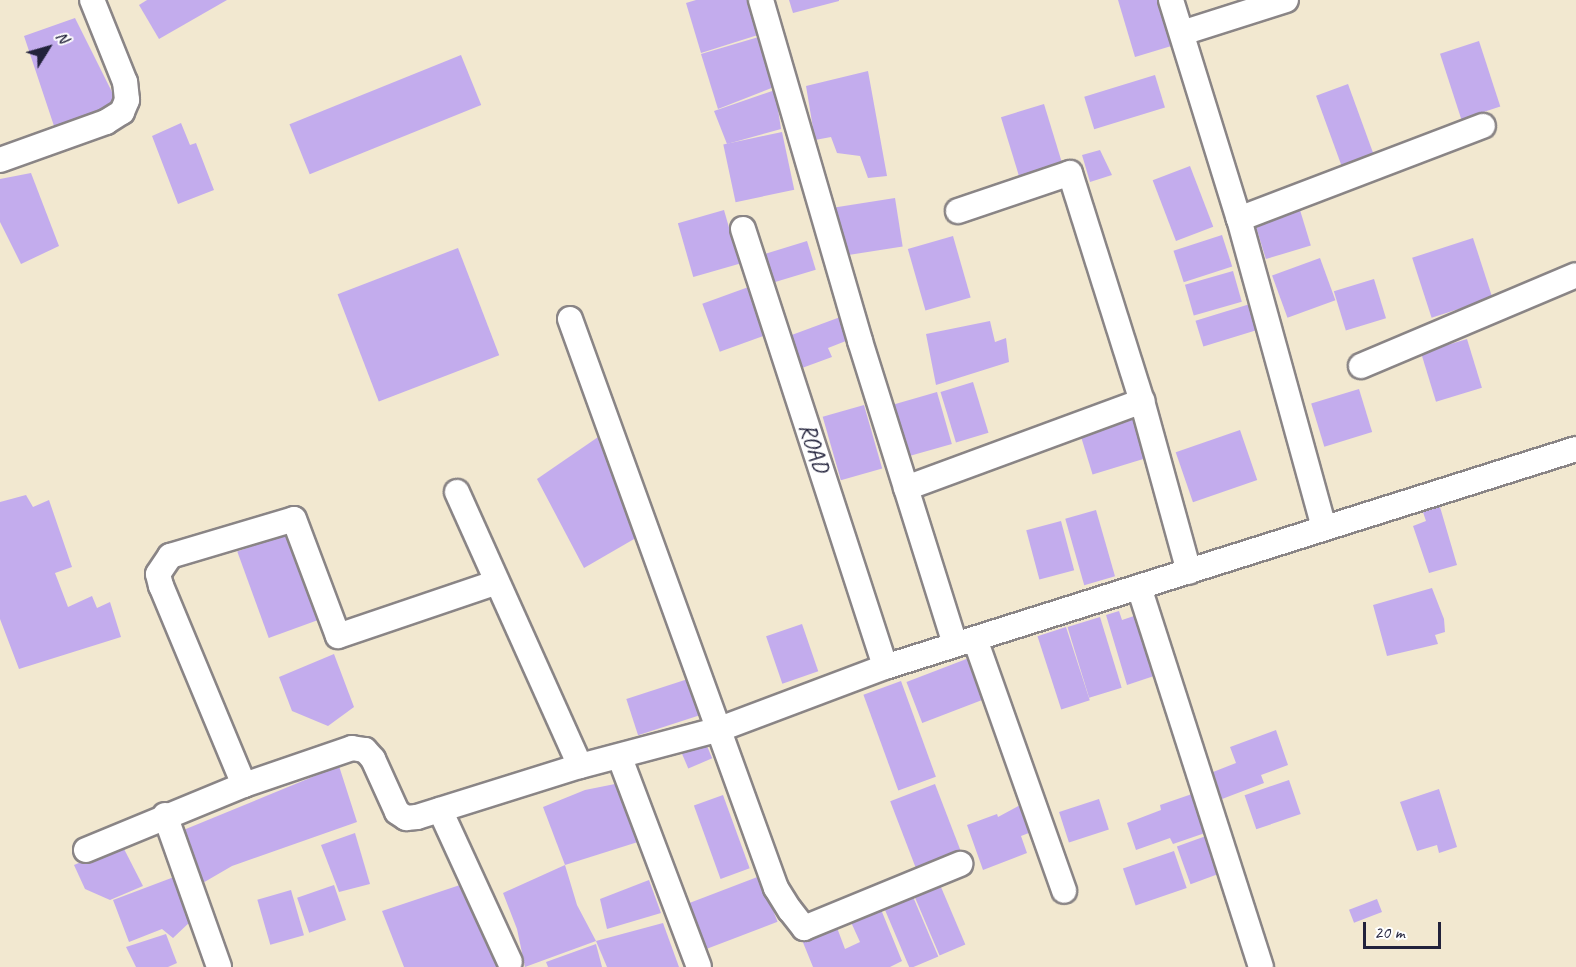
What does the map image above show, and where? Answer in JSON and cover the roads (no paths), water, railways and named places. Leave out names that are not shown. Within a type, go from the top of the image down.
[{"type":"street","points":[[0,160],[106,122],[122,112],[127,100],[125,82],[92,0]]},
{"type":"street","points":[[761,0],[906,488],[1064,891]]},
{"type":"street","points":[[1171,0],[1239,219],[1324,528]]},
{"type":"street","points":[[1182,33],[1286,0]]},
{"type":"street","points":[[1239,219],[1483,126]]},
{"type":"street","points":[[958,211],[1070,173],[1142,401],[1189,572]]},
{"type":"street","name":"ROAD","points":[[744,229],[885,667]]},
{"type":"street","points":[[1361,366],[1576,275]]},
{"type":"street","points":[[570,319],[776,888],[804,928],[960,864]]},
{"type":"street","points":[[906,488],[1142,401]]},
{"type":"street","points":[[86,850],[165,815],[352,748],[364,750],[373,759],[397,812],[406,818],[440,810],[579,766],[620,758],[720,729],[885,667],[1576,448]]},
{"type":"street","points":[[457,492],[495,583],[579,766]]},
{"type":"street","points":[[244,785],[161,586],[158,574],[170,556],[294,519],[338,636],[495,583]]},
{"type":"street","points":[[1139,587],[1262,967]]},
{"type":"street","points":[[620,758],[699,967]]},
{"type":"street","points":[[440,810],[510,962]]},
{"type":"street","points":[[165,815],[219,967]]}]
